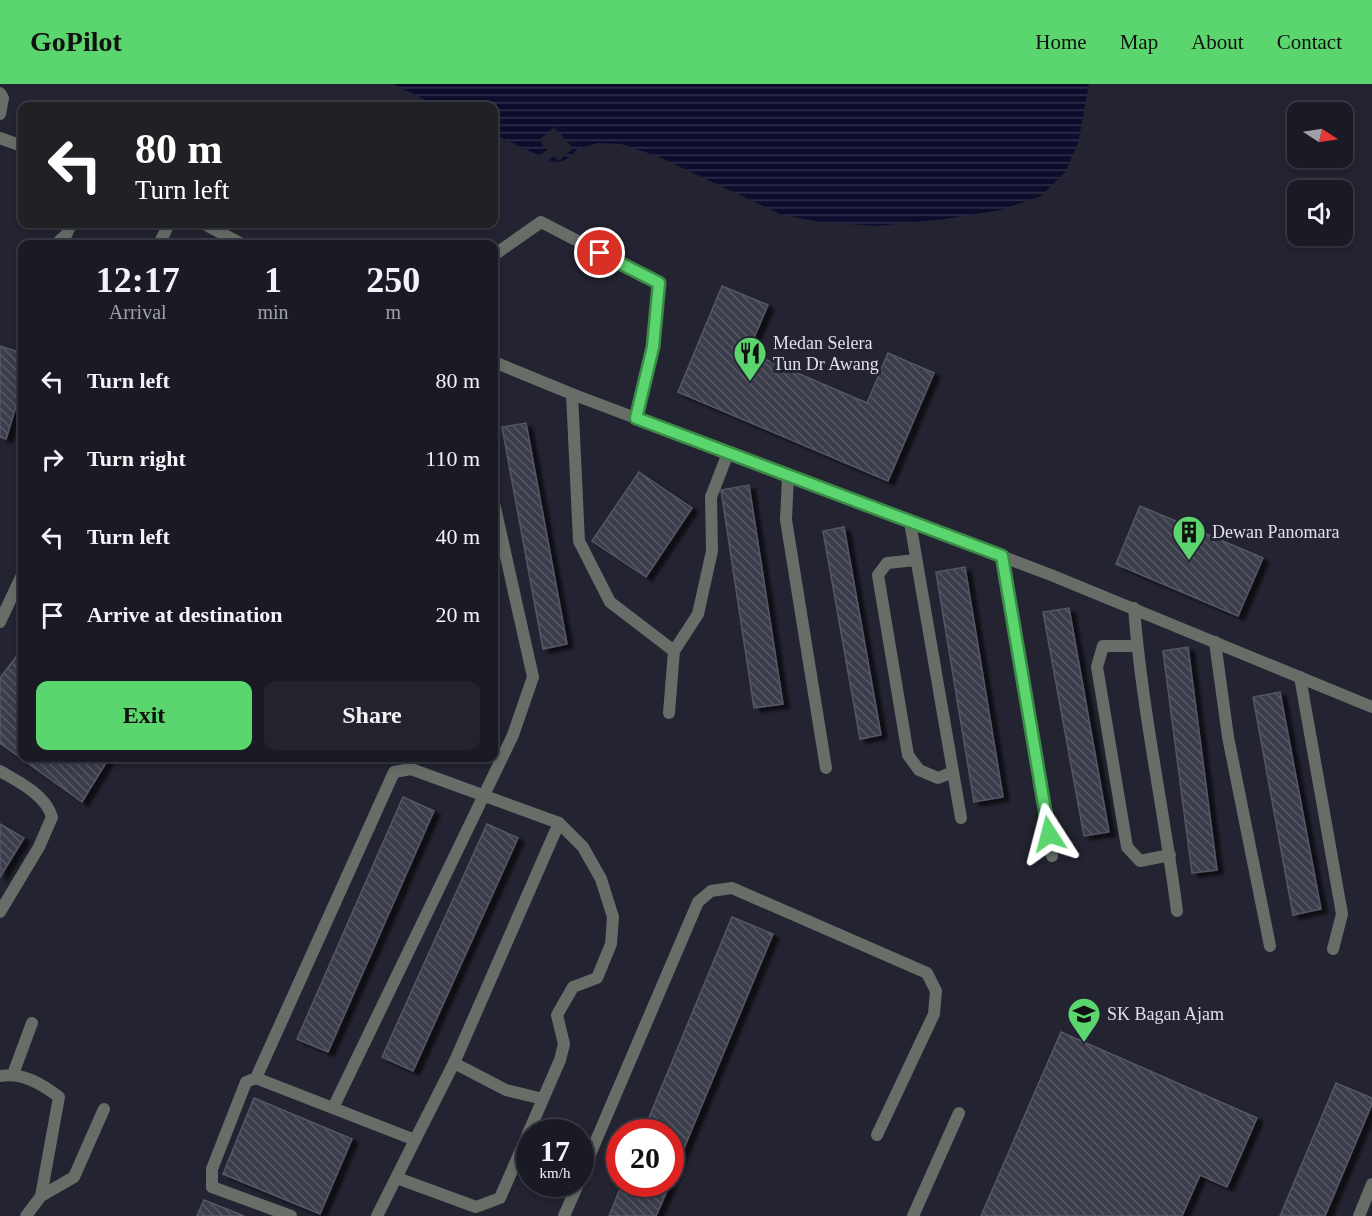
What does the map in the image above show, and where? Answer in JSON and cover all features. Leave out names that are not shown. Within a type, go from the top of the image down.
[{"type":"street","points":[[0,93],[3,98],[0,114]]},
{"type":"street","points":[[0,138],[18,145]]},
{"type":"street","points":[[498,252],[541,222],[659,283],[653,347],[636,418]]},
{"type":"street","points":[[60,240],[69,228]]},
{"type":"street","points":[[212,228],[234,240]]},
{"type":"street","points":[[498,364],[572,394],[1002,556],[1372,707]]},
{"type":"street","points":[[572,394],[579,541],[610,602],[674,651]]},
{"type":"street","points":[[669,713],[674,651],[698,614],[712,551],[711,497],[728,453]]},
{"type":"street","points":[[788,476],[786,520],[826,768]]},
{"type":"street","points":[[333,1108],[483,793],[513,735],[533,676],[498,521]]},
{"type":"street","points":[[910,522],[961,818]]},
{"type":"street","points":[[1002,556],[1052,856]]},
{"type":"street","points":[[916,560],[887,563],[878,575],[908,754],[919,770],[938,778],[953,772]]},
{"type":"street","points":[[0,622],[18,583]]},
{"type":"street","points":[[1134,608],[1137,646],[1178,911]]},
{"type":"street","points":[[1215,642],[1228,737],[1270,946]]},
{"type":"street","points":[[1137,646],[1103,646],[1097,667],[1127,847],[1140,861],[1170,855]]},
{"type":"street","points":[[1299,677],[1342,914],[1333,949]]},
{"type":"street","points":[[256,1078],[394,772],[411,769],[483,793],[559,823],[583,847],[601,879],[613,917],[614,933],[597,978],[573,987],[557,1015],[564,1044],[500,1198],[476,1207],[397,1178]]},
{"type":"street","points":[[0,771],[22,784],[49,807],[52,817],[39,847],[0,912]]},
{"type":"street","points":[[377,1216],[454,1063],[559,823]]},
{"type":"street","points":[[594,1145],[698,902],[711,891],[732,888],[927,973],[936,991],[934,1014],[877,1135]]},
{"type":"street","points":[[13,1074],[32,1023]]},
{"type":"street","points":[[454,1063],[506,1090],[543,1099]]},
{"type":"street","points":[[0,1076],[13,1074],[44,1086],[59,1097],[41,1196]]},
{"type":"street","points":[[291,1216],[212,1187],[212,1169],[246,1082],[256,1078],[415,1140]]},
{"type":"street","points":[[26,1216],[41,1196],[74,1177],[104,1109]]},
{"type":"street","points":[[913,1216],[959,1113]]},
{"type":"street","points":[[1359,1216],[1372,1184]]},
{"type":"street","points":[[564,1216],[572,1197]]},
{"type":"shaded area","points":[[393,84],[1089,84],[1078,143],[1066,171],[1041,196],[1001,210],[945,219],[876,226],[822,222],[782,215],[657,156],[621,144],[598,143],[578,149],[565,160],[555,163],[498,136],[498,102],[430,102]]},
{"type":"pier","points":[[554,127],[573,148],[559,161],[554,156],[546,163],[536,158],[547,150],[539,140]]},
{"type":"building","name":"Medan Selera Tun Dr Awang","points":[[722,286],[768,305],[748,352],[867,403],[888,353],[934,373],[888,481],[678,392]]},
{"type":"building","points":[[0,346],[18,352],[18,400],[6,439],[0,437]]},
{"type":"building","points":[[526,423],[567,644],[543,649],[502,427]]},
{"type":"building","points":[[639,472],[692,508],[646,577],[592,541]]},
{"type":"building","points":[[749,485],[783,704],[754,708],[721,490]]},
{"type":"building","name":"Dewan Panomara","points":[[1140,506],[1263,558],[1238,616],[1116,564]]},
{"type":"building","points":[[844,527],[881,735],[860,739],[823,531]]},
{"type":"building","points":[[965,567],[1003,797],[974,802],[936,572]]},
{"type":"building","points":[[1069,608],[1109,832],[1084,836],[1043,612]]},
{"type":"building","points":[[1188,647],[1217,870],[1192,873],[1163,651]]},
{"type":"building","points":[[18,654],[18,756],[0,743],[0,678]]},
{"type":"building","points":[[1280,692],[1321,909],[1293,915],[1253,697]]},
{"type":"building","points":[[26,762],[107,762],[82,802]]},
{"type":"building","points":[[403,797],[434,811],[328,1052],[297,1039]]},
{"type":"building","points":[[0,824],[24,838],[0,877]]},
{"type":"building","points":[[487,824],[518,838],[413,1071],[382,1057]]},
{"type":"building","points":[[732,917],[773,934],[684,1148],[684,1119],[648,1119]]},
{"type":"building","points":[[1061,1032],[1257,1118],[1227,1187],[1200,1175],[1182,1216],[981,1216]]},
{"type":"building","points":[[1336,1083],[1372,1098],[1372,1104],[1325,1216],[1280,1216]]},
{"type":"building","points":[[254,1098],[352,1139],[320,1214],[223,1174]]},
{"type":"building","points":[[617,1197],[664,1197],[656,1216],[609,1216]]},
{"type":"building","points":[[204,1200],[244,1216],[197,1216]]},
{"type":"place","name":"Medan Selera Tun Dr Awang","points":[[750,382]]},
{"type":"place","name":"Dewan Panomara","points":[[1189,561]]},
{"type":"place","name":"SK Bagan Ajam","points":[[1084,1043]]},
{"type":"route","points":[[600,253],[659,283],[653,347],[636,418],[1002,556],[1049,834]]}]
